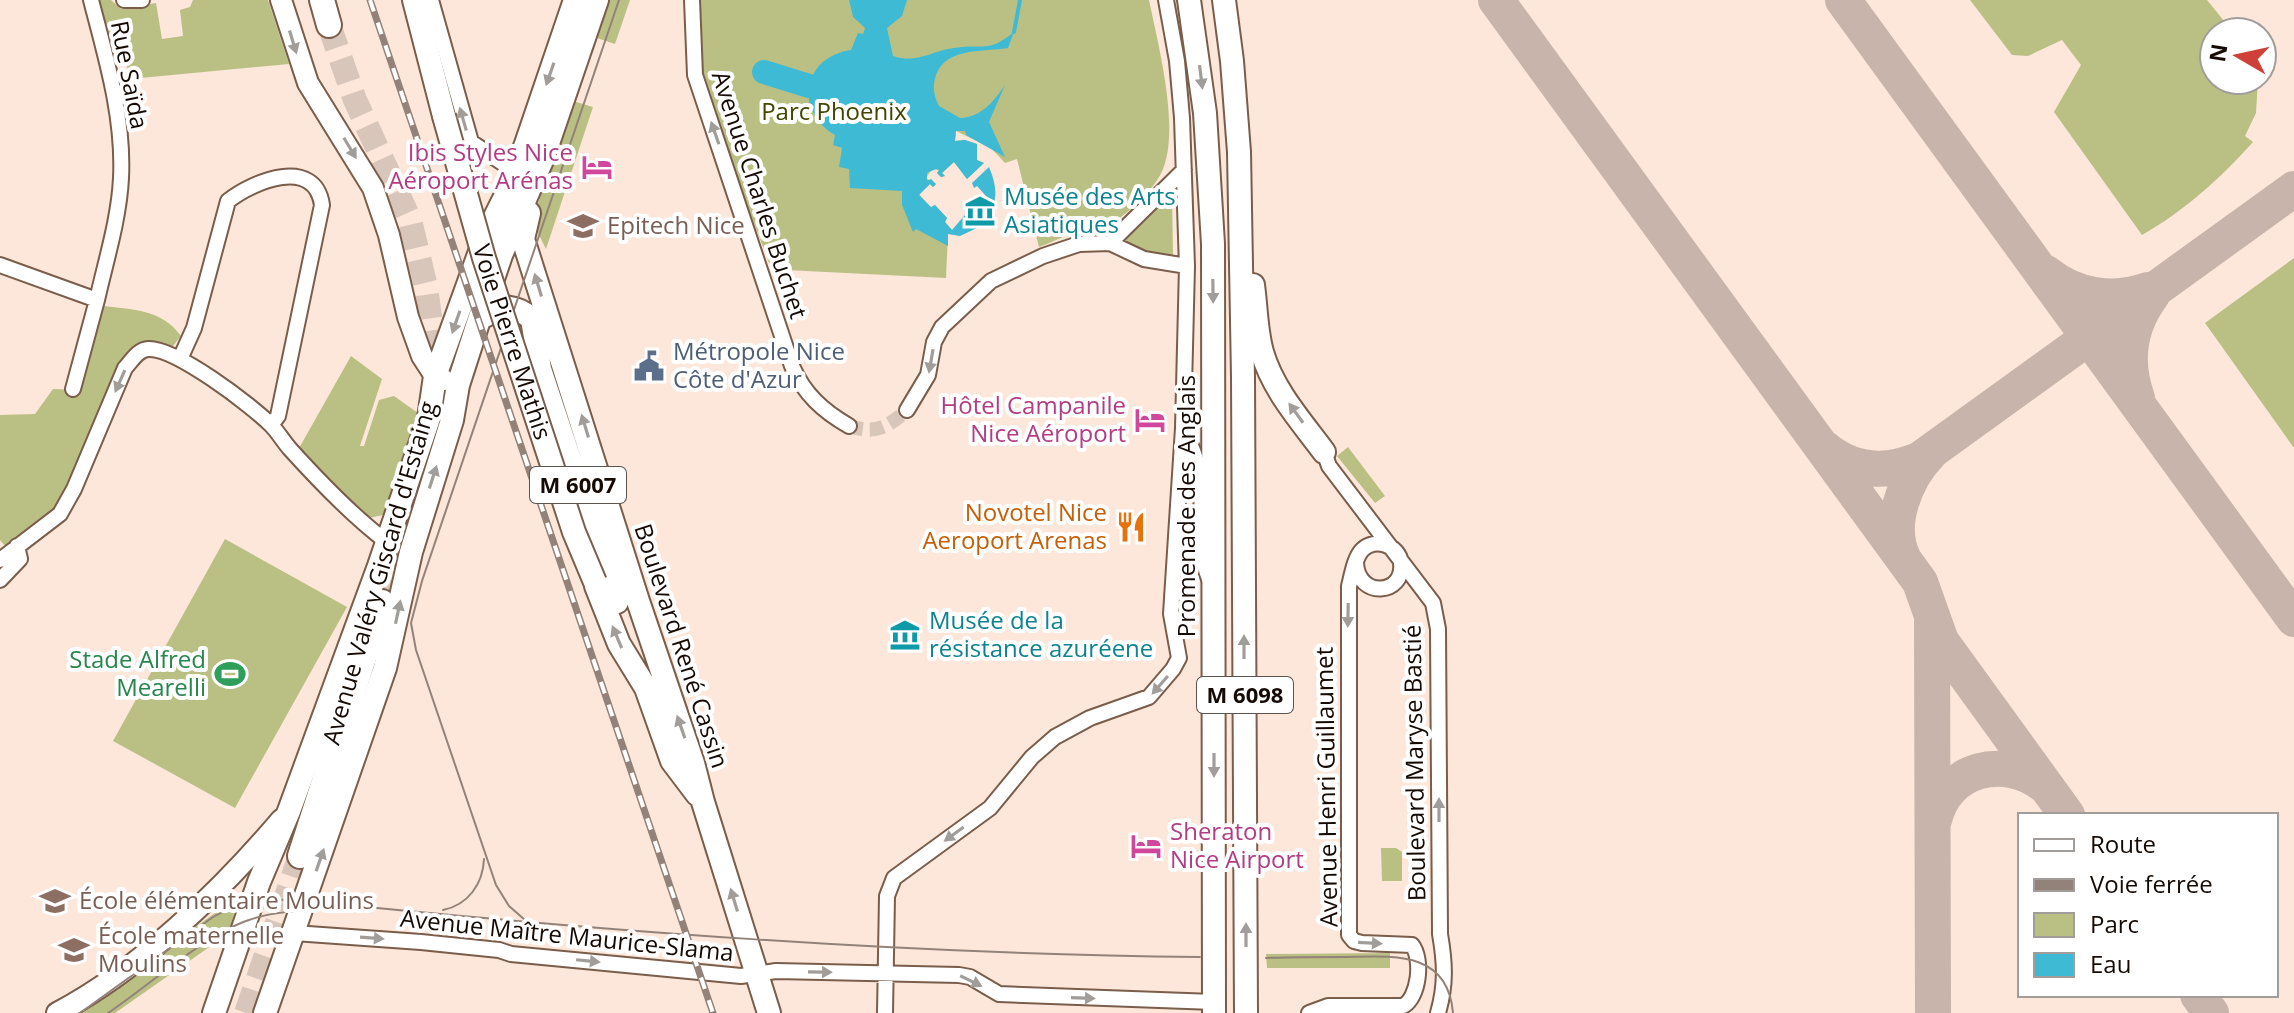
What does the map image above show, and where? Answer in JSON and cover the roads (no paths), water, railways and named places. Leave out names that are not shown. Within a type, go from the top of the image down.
[{"type":"highway","points":[[322,0],[329,25]]},
{"type":"highway","points":[[300,856],[382,602]]},
{"type":"main road","points":[[281,0],[308,83],[373,188],[389,235],[408,317],[422,356],[435,376],[458,385]]},
{"type":"main road","name":"Voie Pierre Mathis","points":[[414,0],[484,258],[574,532],[619,644],[646,688],[672,761],[703,802]]},
{"type":"main road","points":[[435,376],[486,235],[516,172],[575,0]]},
{"type":"main road","name":"Boulevard René Cassin","points":[[477,326],[501,255],[543,158],[597,0]]},
{"type":"main road","name":"Promenade des Anglais","points":[[1189,0],[1205,113],[1211,213],[1215,909],[1223,948],[1226,1001],[1209,1007]]},
{"type":"main road","name":"M 6098","points":[[1224,0],[1239,152],[1246,1013]]},
{"type":"main road","points":[[1239,152],[1262,350],[1280,391],[1324,452]]},
{"type":"main road","name":"Boulevard René Cassin","points":[[543,158],[536,195],[522,233],[638,601],[693,763],[769,1013]]},
{"type":"main road","name":"Boulevard René Cassin","points":[[477,326],[487,314],[510,307],[532,319],[540,369],[617,602]]},
{"type":"main road","name":"Avenue Valéry Giscard d'Estaing","points":[[265,1013],[385,668],[411,552],[477,326]]},
{"type":"main road","name":"Avenue Valéry Giscard d'Estaing","points":[[214,1013],[262,873],[289,811],[387,542],[429,418],[435,376]]},
{"type":"main road","points":[[387,542],[411,552]]},
{"type":"main road","points":[[57,1013],[76,1003],[170,934],[256,850],[289,811]]},
{"type":"street","name":"Rue Saïda","points":[[73,389],[97,300],[122,175],[113,86],[91,0]]},
{"type":"street","name":"Rue Saïda","points":[[124,0],[142,0]]},
{"type":"street","points":[[431,0],[471,142],[516,172]]},
{"type":"street","name":"Avenue Charles Buchet","points":[[692,0],[695,75],[792,366],[805,392],[832,416],[849,426]]},
{"type":"street","points":[[885,1013],[887,896],[894,878],[990,808],[1032,757],[1055,737],[1090,718],[1149,697],[1173,669],[1179,655],[1171,614],[1183,428],[1187,266],[1177,61],[1166,0]]},
{"type":"street","points":[[1110,243],[1184,170]]},
{"type":"street","points":[[180,359],[194,328],[228,201],[240,191],[285,176],[300,176],[313,183],[322,205],[278,416],[271,425]]},
{"type":"street","points":[[907,410],[928,375],[934,342],[942,327],[991,281],[1043,256],[1079,244],[1110,243],[1144,259],[1187,266]]},
{"type":"street","points":[[0,265],[97,300]]},
{"type":"street","points":[[0,560],[60,514],[74,489],[125,368],[138,352],[146,349],[180,359],[233,394],[271,425],[290,449],[387,542]]},
{"type":"street","points":[[1183,428],[1200,473],[1202,561],[1213,588]]},
{"type":"street","name":"Boulevard Maryse Bastié","points":[[1324,452],[1329,466],[1364,514],[1431,598],[1438,629],[1440,934],[1445,961],[1445,983],[1438,1013]]},
{"type":"street","points":[[1357,560],[1363,550],[1376,543],[1391,546],[1402,565],[1401,573],[1385,588],[1377,589],[1364,584],[1359,578],[1357,560],[1365,537],[1364,514]]},
{"type":"street","points":[[0,580],[20,559],[17,546]]},
{"type":"street","name":"Avenue Henri Guillaumet","points":[[1309,1013],[1328,1006],[1408,1004],[1416,991],[1416,950],[1412,945],[1358,943],[1351,938],[1347,922],[1347,610],[1349,586],[1357,560]]},
{"type":"street","name":"Avenue Maître Maurice-Slama","points":[[294,933],[421,942],[703,974],[756,975],[776,971],[964,976],[999,994],[1209,1007]]},
{"type":"water","points":[[849,0],[907,0],[902,16],[887,28],[893,56],[902,58],[991,45],[1014,32],[1008,48],[957,55],[941,66],[936,75],[934,91],[939,106],[960,118],[981,111],[1005,85],[989,122],[1005,157],[966,135],[965,131],[956,131],[955,141],[977,144],[977,160],[984,163],[967,179],[954,162],[942,173],[945,176],[941,177],[936,169],[927,173],[927,181],[931,179],[936,184],[933,187],[930,184],[919,195],[931,207],[935,205],[947,218],[945,222],[952,230],[965,215],[977,228],[960,236],[948,234],[948,246],[916,229],[913,232],[902,205],[902,191],[850,188],[849,169],[839,167],[842,148],[833,145],[835,135],[813,113],[809,86],[814,74],[822,63],[851,50],[858,33],[863,34],[865,28],[853,17]]},
{"type":"water","points":[[989,167],[995,196],[992,210],[982,223],[969,211],[987,197],[972,183]]},
{"type":"waterway","points":[[1014,32],[1020,0]]},
{"type":"waterway","points":[[764,72],[809,86]]},
{"type":"tunnel","points":[[329,25],[355,100],[410,220],[426,287],[438,376]]},
{"type":"tunnel","points":[[849,426],[880,428],[907,410]]},
{"type":"tunnel","points":[[382,602],[433,440],[438,413]]},
{"type":"tunnel","points":[[246,1013],[300,856]]},
{"type":"tram line","points":[[525,920],[509,906],[496,885],[416,650],[411,623],[422,581],[619,0]]},
{"type":"tram line","points":[[443,910],[460,903],[472,892],[481,877],[484,859]]},
{"type":"tram line","points":[[80,1013],[213,917],[236,906],[268,900],[864,946],[1200,957]]},
{"type":"tram line","points":[[108,1013],[196,949],[232,927],[264,916],[310,910]]},
{"type":"tram line","points":[[1266,958],[1383,957],[1416,961],[1441,978],[1449,993],[1453,1013]]},
{"type":"railway","points":[[370,0],[713,1013]]},
{"type":"place","name":"Ibis Styles Nice Aéroport Arénas","points":[[597,167]]},
{"type":"place","name":"Musée des Arts Asiatiques","points":[[980,211]]},
{"type":"place","name":"Epitech Nice","points":[[583,226]]},
{"type":"place","name":"Métropole Nice Côte d'Azur","points":[[649,366]]},
{"type":"place","name":"Hôtel Campanile Nice Aéroport","points":[[1150,420]]},
{"type":"place","name":"Novotel Nice Aeroport Arenas","points":[[1131,527]]},
{"type":"place","name":"Musée de la résistance azuréene","points":[[905,635]]},
{"type":"place","name":"Stade Alfred Mearelli","points":[[230,674]]},
{"type":"place","name":"Sheraton Nice Airport","points":[[1146,846]]},
{"type":"place","name":"École élémentaire Moulins","points":[[55,901]]},
{"type":"place","name":"École maternelle Moulins","points":[[74,950]]},
{"type":"park label","name":"Parc Phoenix","points":[[834,112]]}]
